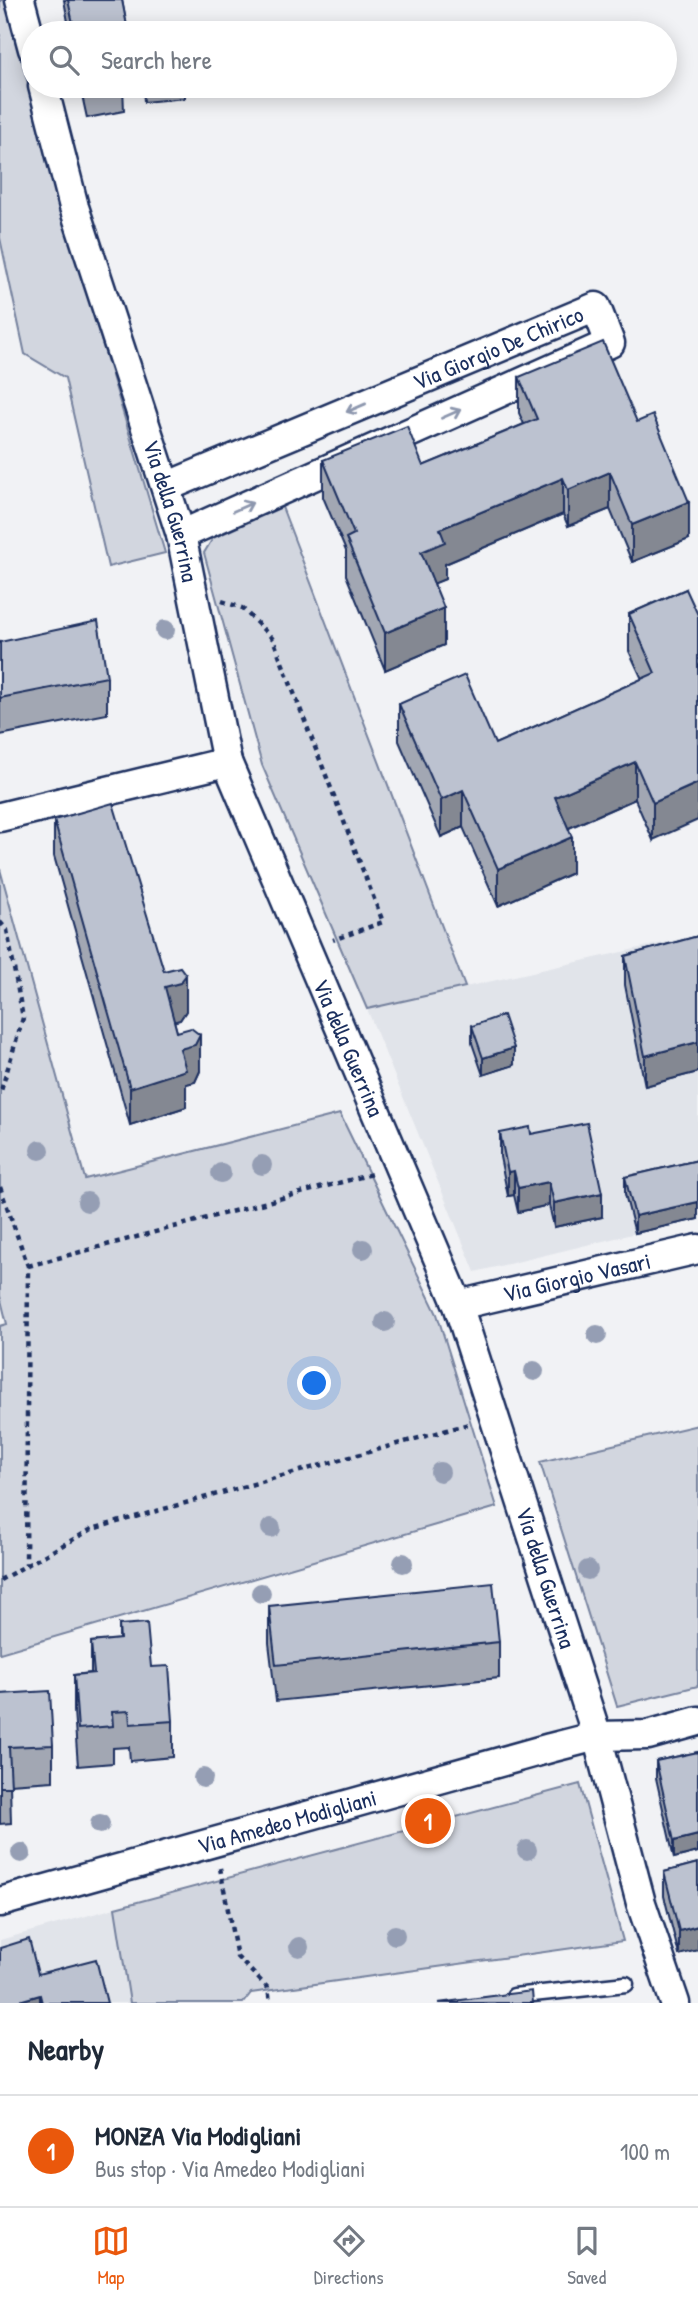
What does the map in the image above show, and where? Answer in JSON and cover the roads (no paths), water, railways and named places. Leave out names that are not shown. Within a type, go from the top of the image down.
[{"type":"street","points":[[20,0],[26,21]]},
{"type":"street","name":"Via della Guerrina","points":[[46,98],[74,207],[181,535],[226,762],[458,1305],[597,1737],[641,1903],[675,2003]]},
{"type":"street","name":"Via Giorgio De Chirico","points":[[166,487],[596,307],[610,343],[181,535]]},
{"type":"street","points":[[0,817],[226,762]]},
{"type":"street","name":"Via Giorgio Vasari","points":[[458,1305],[698,1249]]},
{"type":"street","name":"Via Amedeo Modigliani","points":[[0,1902],[597,1737],[648,1735],[698,1721]]},
{"type":"lane","points":[[505,1997],[542,1998],[626,1984]]},
{"type":"place","name":"MONZA Via Modigliani","points":[[428,1821]]}]
